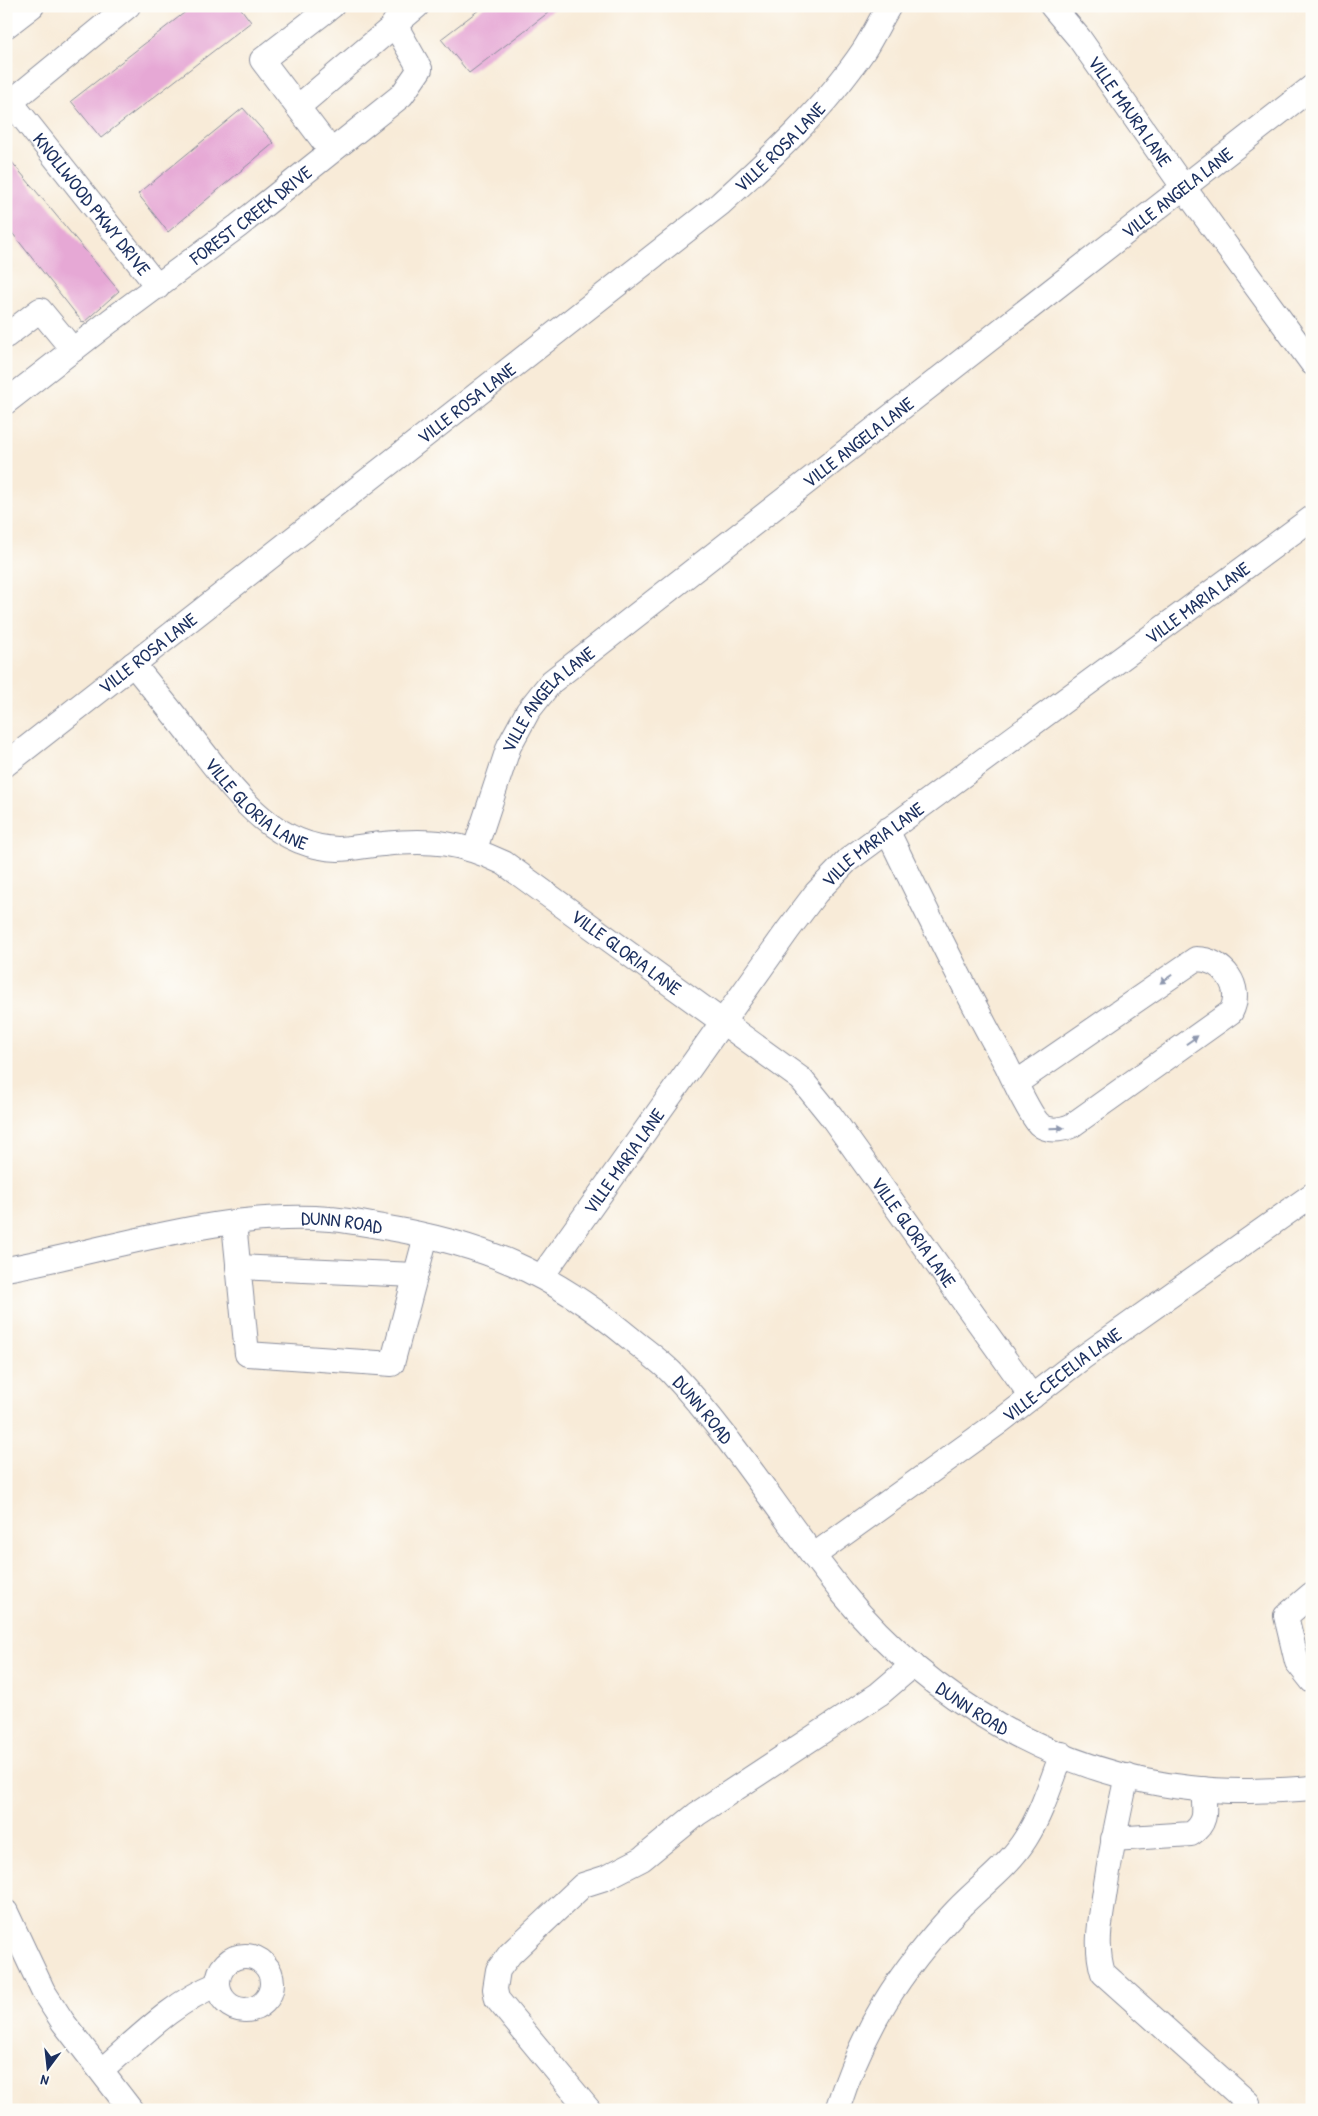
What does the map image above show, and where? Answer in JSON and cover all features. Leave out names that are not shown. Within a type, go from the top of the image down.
[{"type":"street","points":[[6,26],[32,6]]},
{"type":"street","points":[[8,101],[128,6]]},
{"type":"street","points":[[331,151],[262,60],[332,6]]},
{"type":"street","points":[[298,106],[394,23],[417,6]]},
{"type":"street","name":"VILLE ROSA LANE","points":[[6,764],[720,204],[761,167],[806,122],[836,87],[864,49],[888,6]]},
{"type":"street","name":"VILLE MAURA LANE","points":[[1052,6],[1079,38],[1184,188],[1312,363]]},
{"type":"street","name":"FOREST CREEK DRIVE","points":[[6,402],[238,226],[402,95],[420,69],[394,23]]},
{"type":"street","name":"VILLE ANGELA LANE","points":[[475,849],[509,746],[528,711],[551,682],[1312,87]]},
{"type":"street","name":"KNOLLWOOD PKWY DRIVE","points":[[8,101],[158,287]]},
{"type":"street","points":[[6,336],[40,310],[73,350]]},
{"type":"street","name":"VILLE MARIA LANE","points":[[542,1276],[816,893],[848,860],[1312,518]]},
{"type":"street","name":"VILLE GLORIA LANE","points":[[133,664],[234,790],[260,817],[285,835],[311,847],[340,849],[401,842],[460,845],[475,849],[504,863],[801,1079],[831,1116],[1032,1397]]},
{"type":"street","points":[[887,830],[957,976],[1038,1123],[1053,1129],[1071,1126],[1231,1012],[1237,994],[1235,986],[1214,961],[1196,959],[1016,1083]]},
{"type":"street","name":"VILLE-CECELIA LANE","points":[[813,1556],[1032,1397],[1082,1358],[1312,1195]]},
{"type":"street","name":"DUNN ROAD","points":[[6,1269],[234,1223],[291,1218],[331,1219],[470,1246],[542,1276],[590,1305],[669,1370],[718,1428],[813,1556],[870,1624],[913,1665],[974,1711],[1062,1754],[1149,1782],[1203,1789],[1238,1791],[1312,1788]]},
{"type":"street","points":[[234,1223],[247,1354],[392,1364],[426,1236]]},
{"type":"street","points":[[238,1267],[415,1275]]},
{"type":"street","points":[[1312,1594],[1286,1616],[1297,1662],[1312,1681]]},
{"type":"street","points":[[589,2110],[497,1999],[495,1989],[498,1970],[510,1954],[584,1885],[605,1878],[642,1859],[697,1814],[879,1694],[913,1665]]},
{"type":"street","points":[[837,2110],[861,2045],[886,1997],[915,1957],[1026,1839],[1062,1754]]},
{"type":"street","points":[[1127,1776],[1113,1839],[1098,1939],[1098,1958],[1103,1973],[1248,2104]]},
{"type":"street","points":[[1113,1839],[1192,1834],[1201,1827],[1204,1820],[1203,1789]]},
{"type":"street","points":[[6,1912],[43,1991],[63,2022],[102,2070],[122,2106]]},
{"type":"street","points":[[102,2070],[182,2003],[196,1993],[218,1984]]},
{"type":"building","points":[[193,6],[239,6],[251,22],[101,138],[71,101]]},
{"type":"building","points":[[484,6],[557,6],[469,73],[441,39]]},
{"type":"building","points":[[243,108],[274,143],[168,232],[138,194]]},
{"type":"building","points":[[6,155],[119,291],[83,323],[6,225]]}]
